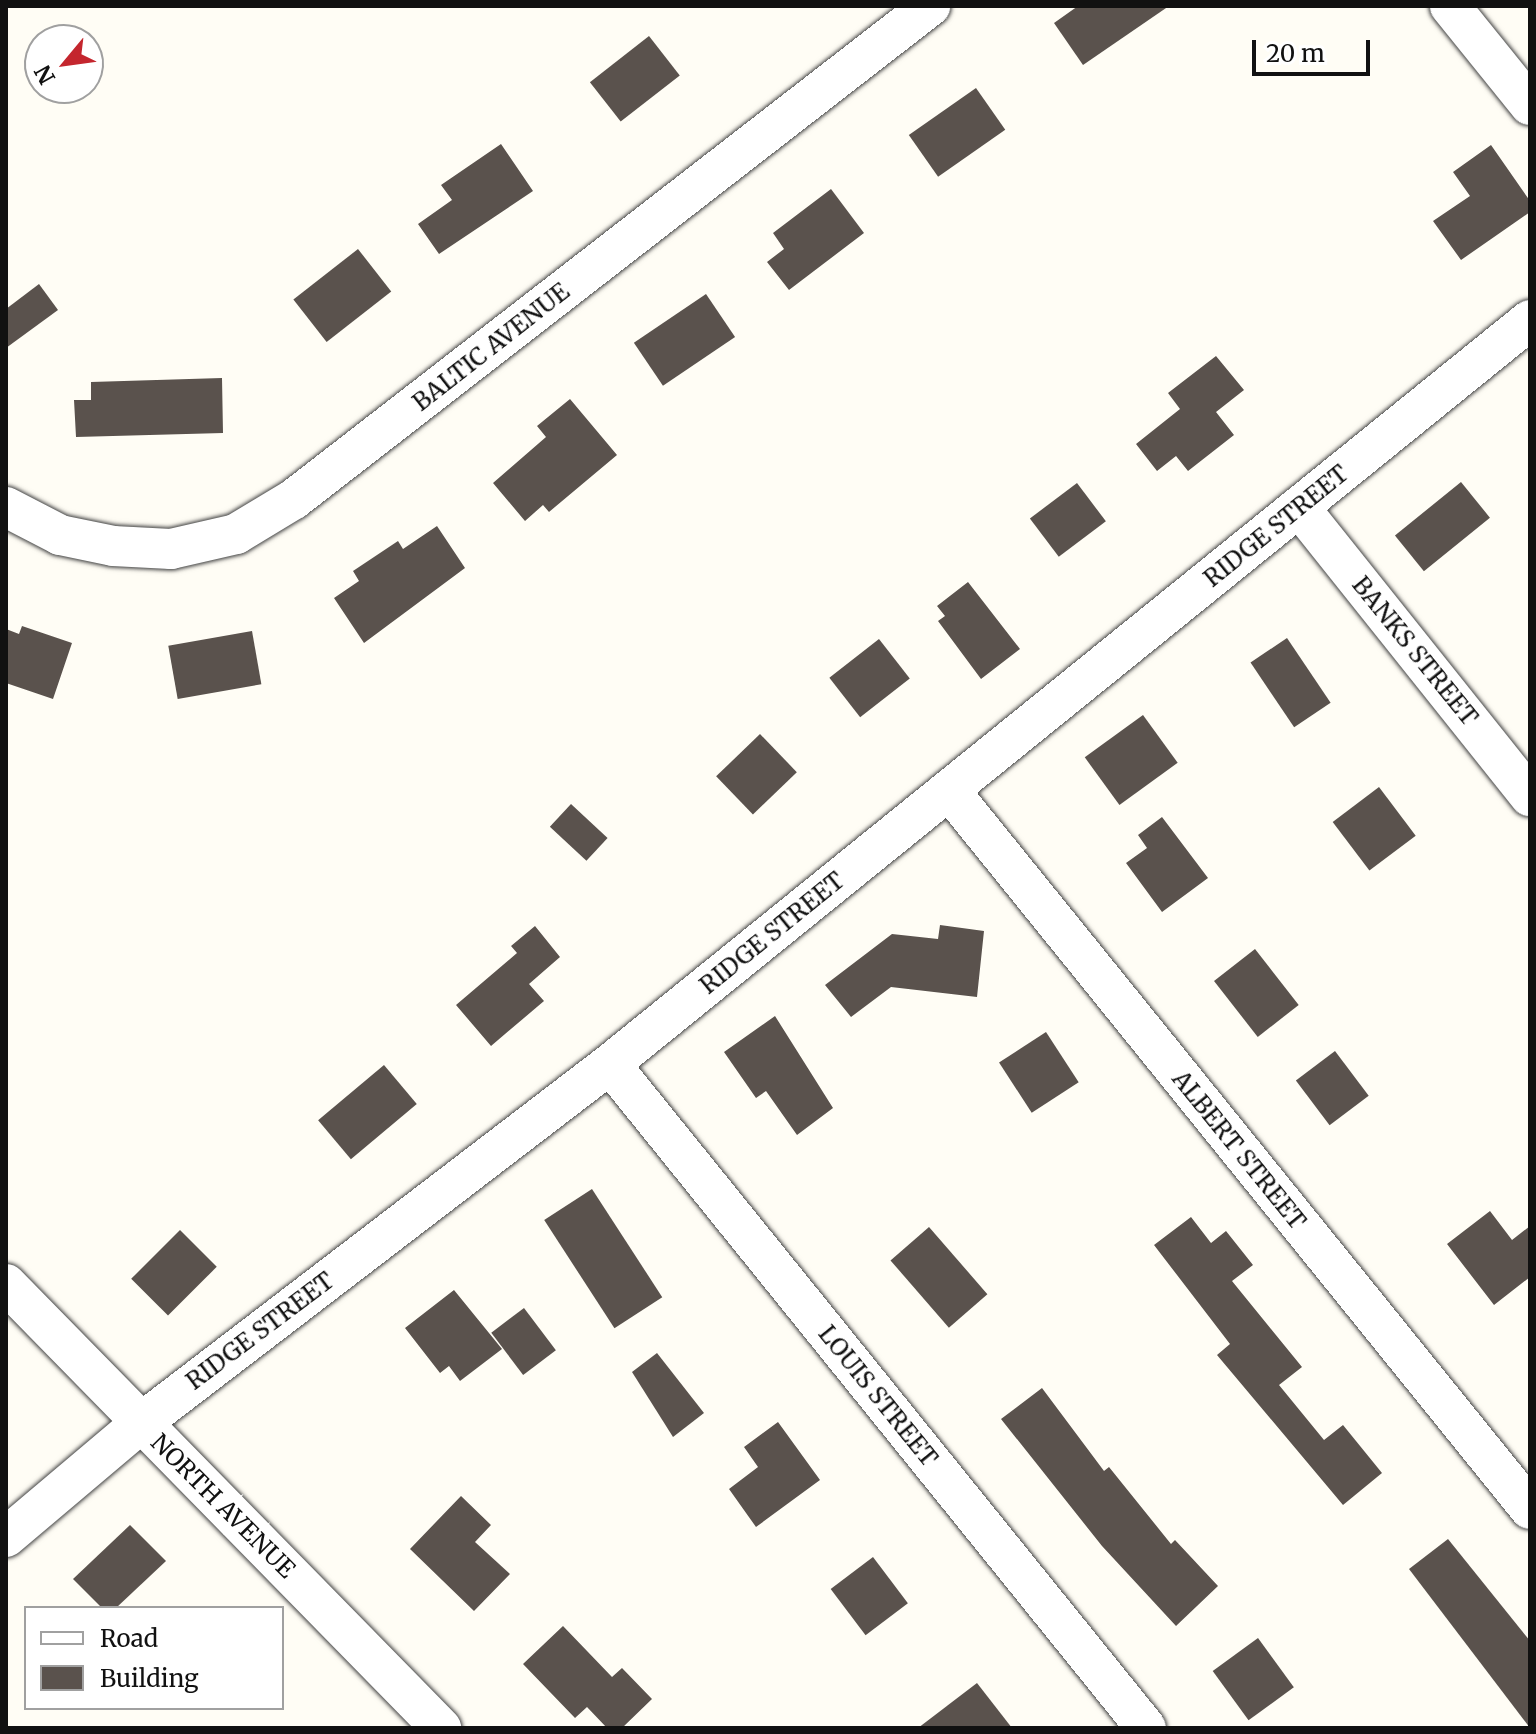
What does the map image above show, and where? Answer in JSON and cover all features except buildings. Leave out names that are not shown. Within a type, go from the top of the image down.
[{"type":"street","name":"BALTIC AVENUE","points":[[6,507],[60,535],[113,546],[171,549],[236,534],[294,499],[930,6]]},
{"type":"street","points":[[1450,6],[1530,105]]},
{"type":"street","name":"RIDGE STREET","points":[[6,1537],[141,1423],[610,1064],[1530,320]]},
{"type":"street","name":"BANKS STREET","points":[[1299,507],[1530,796]]},
{"type":"street","name":"ALBERT STREET","points":[[949,790],[1530,1509]]},
{"type":"street","name":"LOUIS STREET","points":[[610,1064],[1146,1728]]},
{"type":"street","name":"NORTH AVENUE","points":[[6,1284],[441,1728]]}]
